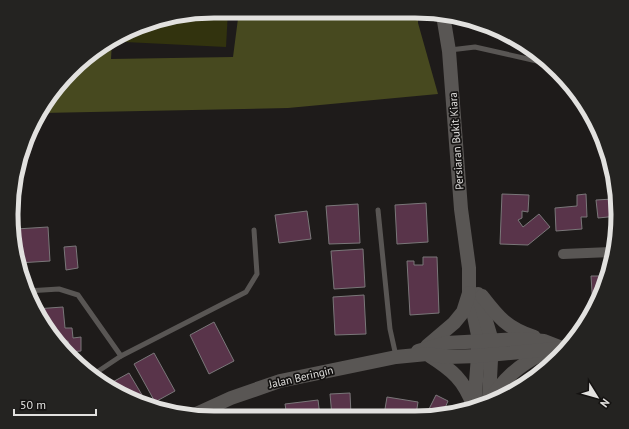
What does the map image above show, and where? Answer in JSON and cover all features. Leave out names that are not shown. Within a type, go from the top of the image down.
[{"type":"street","name":"Persiaran Bukit Kiara","points":[[444,21],[449,51],[461,209],[472,291],[485,348]]},
{"type":"street","points":[[563,254],[607,252]]},
{"type":"street","points":[[472,402],[461,380],[426,352],[463,312],[472,291],[499,318],[545,346],[514,369],[494,394]]},
{"type":"street","name":"Jalan Beringin","points":[[203,411],[231,398],[280,381],[426,352],[446,343],[485,348],[545,346],[559,347]]},
{"type":"street","points":[[485,348],[489,396]]},
{"type":"street","points":[[475,402],[485,348]]},
{"type":"lane","points":[[449,51],[475,47],[536,61]]},
{"type":"lane","points":[[378,210],[390,329],[396,357]]},
{"type":"lane","points":[[97,372],[121,356],[246,292],[257,274],[254,230]]},
{"type":"lane","points":[[33,291],[59,289],[78,296],[121,356]]},
{"type":"shaded area","points":[[202,18],[228,18],[226,47],[125,42],[125,39],[151,28],[176,22]]},
{"type":"green space","points":[[238,18],[418,18],[418,23],[438,94],[288,108],[46,113],[67,85],[85,67],[112,47],[111,59],[233,57]]},
{"type":"building","points":[[502,194],[529,195],[528,212],[522,211],[522,218],[518,220],[523,227],[539,214],[550,227],[528,245],[500,244]]},
{"type":"building","points":[[586,194],[587,217],[581,217],[582,229],[556,231],[555,208],[577,206],[577,195]]},
{"type":"building","points":[[611,199],[611,217],[598,218],[596,200]]},
{"type":"building","points":[[426,203],[428,242],[397,244],[395,205]]},
{"type":"building","points":[[358,204],[360,243],[329,244],[326,206]]},
{"type":"building","points":[[307,211],[311,239],[279,243],[275,215]]},
{"type":"building","points":[[48,227],[50,261],[24,263],[18,229]]},
{"type":"building","points":[[76,246],[78,268],[66,270],[64,247]]},
{"type":"building","points":[[363,249],[365,287],[334,289],[331,251]]},
{"type":"building","points":[[423,257],[437,257],[439,313],[410,315],[407,261],[414,261],[414,265],[423,265]]},
{"type":"building","points":[[591,276],[601,276],[601,278],[592,298]]},
{"type":"building","points":[[364,295],[366,334],[335,335],[333,297]]},
{"type":"building","points":[[63,307],[65,328],[72,328],[73,338],[81,337],[81,351],[75,352],[68,345],[68,341],[65,341],[51,324],[42,309]]},
{"type":"building","points":[[214,322],[234,361],[209,374],[190,335]]},
{"type":"building","points":[[154,353],[175,391],[155,402],[134,364]]},
{"type":"building","points":[[129,373],[144,398],[128,391],[112,382]]},
{"type":"building","points":[[350,393],[351,411],[332,411],[330,394]]},
{"type":"building","points":[[436,395],[448,401],[445,408],[428,411]]},
{"type":"building","points":[[387,397],[418,402],[417,411],[385,411]]},
{"type":"building","points":[[318,400],[319,411],[286,411],[285,404]]}]
